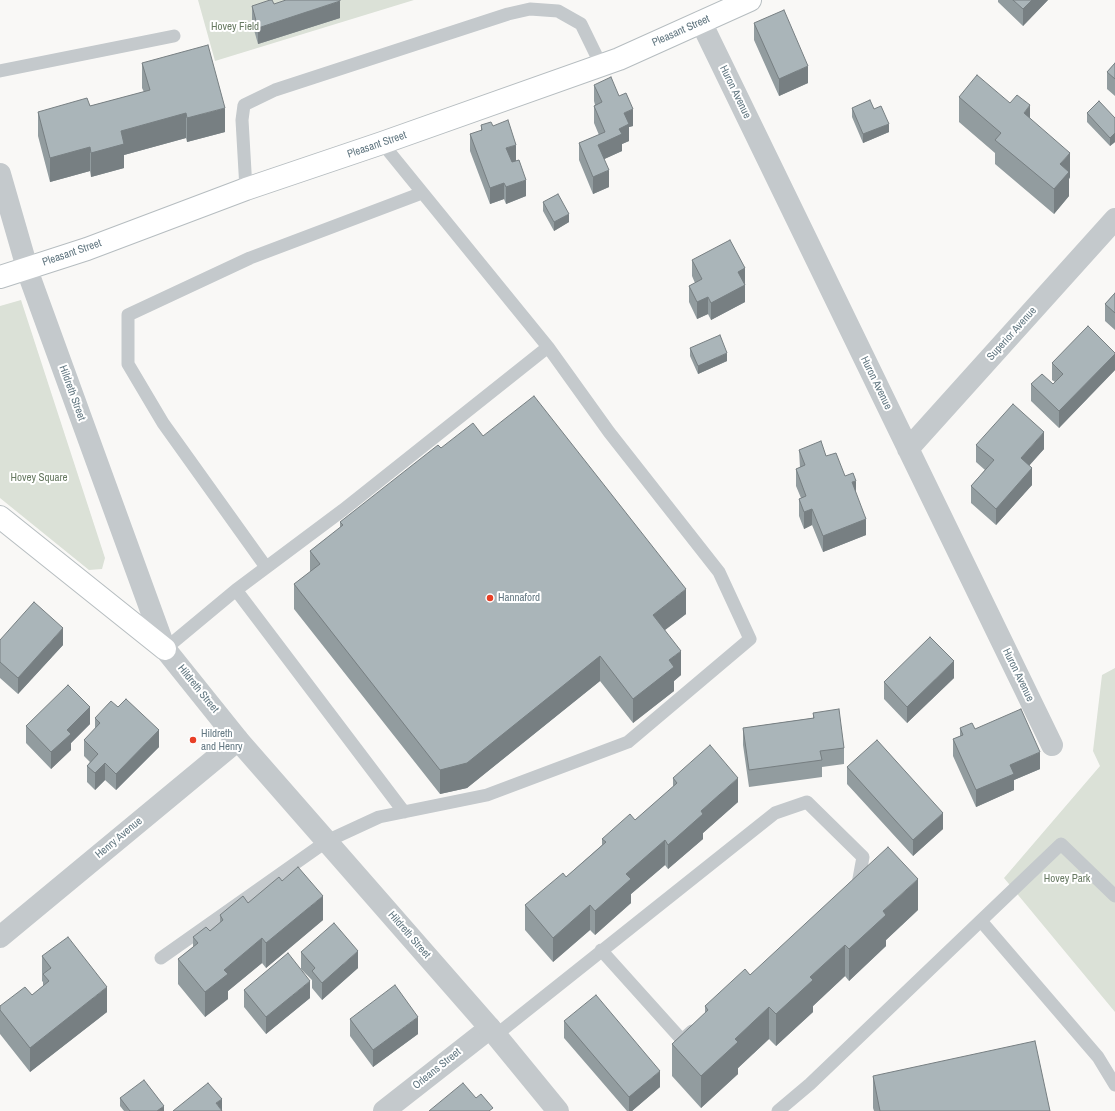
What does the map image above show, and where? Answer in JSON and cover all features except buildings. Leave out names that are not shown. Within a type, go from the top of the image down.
[{"type":"main road","name":"Pleasant Street","points":[[0,277],[87,248],[246,189],[382,143],[619,59],[750,0]]},
{"type":"main road","points":[[0,518],[165,649]]},
{"type":"street","name":"Huron Avenue","points":[[700,22],[1052,745]]},
{"type":"street","name":"Hildreth Street","points":[[0,174],[27,268],[165,649],[238,740],[493,1031],[558,1111]]},
{"type":"street","name":"Superior Avenue","points":[[908,449],[1115,219]]},
{"type":"street","name":"Henry Avenue","points":[[0,937],[238,740]]},
{"type":"street","name":"Orleans Street","points":[[384,1111],[493,1031]]},
{"type":"lane","points":[[246,189],[242,120],[244,105],[275,90],[508,14],[530,9],[558,11],[581,24],[601,65]]},
{"type":"lane","points":[[0,71],[174,36]]},
{"type":"lane","points":[[161,958],[327,841],[379,817],[487,795],[628,742],[750,638],[719,572],[609,432],[548,347],[382,143]]},
{"type":"lane","points":[[266,567],[163,423],[128,364],[128,315],[250,258],[422,193]]},
{"type":"lane","points":[[165,649],[236,590],[343,510],[548,347]]},
{"type":"lane","points":[[236,590],[404,812]]},
{"type":"lane","points":[[493,1031],[601,950],[775,813],[807,802],[863,857],[858,884],[846,894]]},
{"type":"lane","points":[[778,1111],[810,1084],[1061,844],[1115,896]]},
{"type":"lane","points":[[981,921],[1098,1057],[1115,1086]]},
{"type":"lane","points":[[601,950],[682,1040],[699,1025]]},
{"type":"green space","name":"Hovey Field","points":[[198,0],[414,0],[215,61]]},
{"type":"green space","name":"Hovey Square","points":[[21,300],[105,558],[102,569],[89,570],[0,498],[0,306]]},
{"type":"green space","name":"Hovey Park","points":[[1115,668],[1115,1012],[1004,878],[1100,766],[1093,751],[1102,675]]},
{"type":"place","name":"Hannaford","points":[[490,598]]},
{"type":"place","name":"Hildreth and Henry","points":[[193,740]]}]
